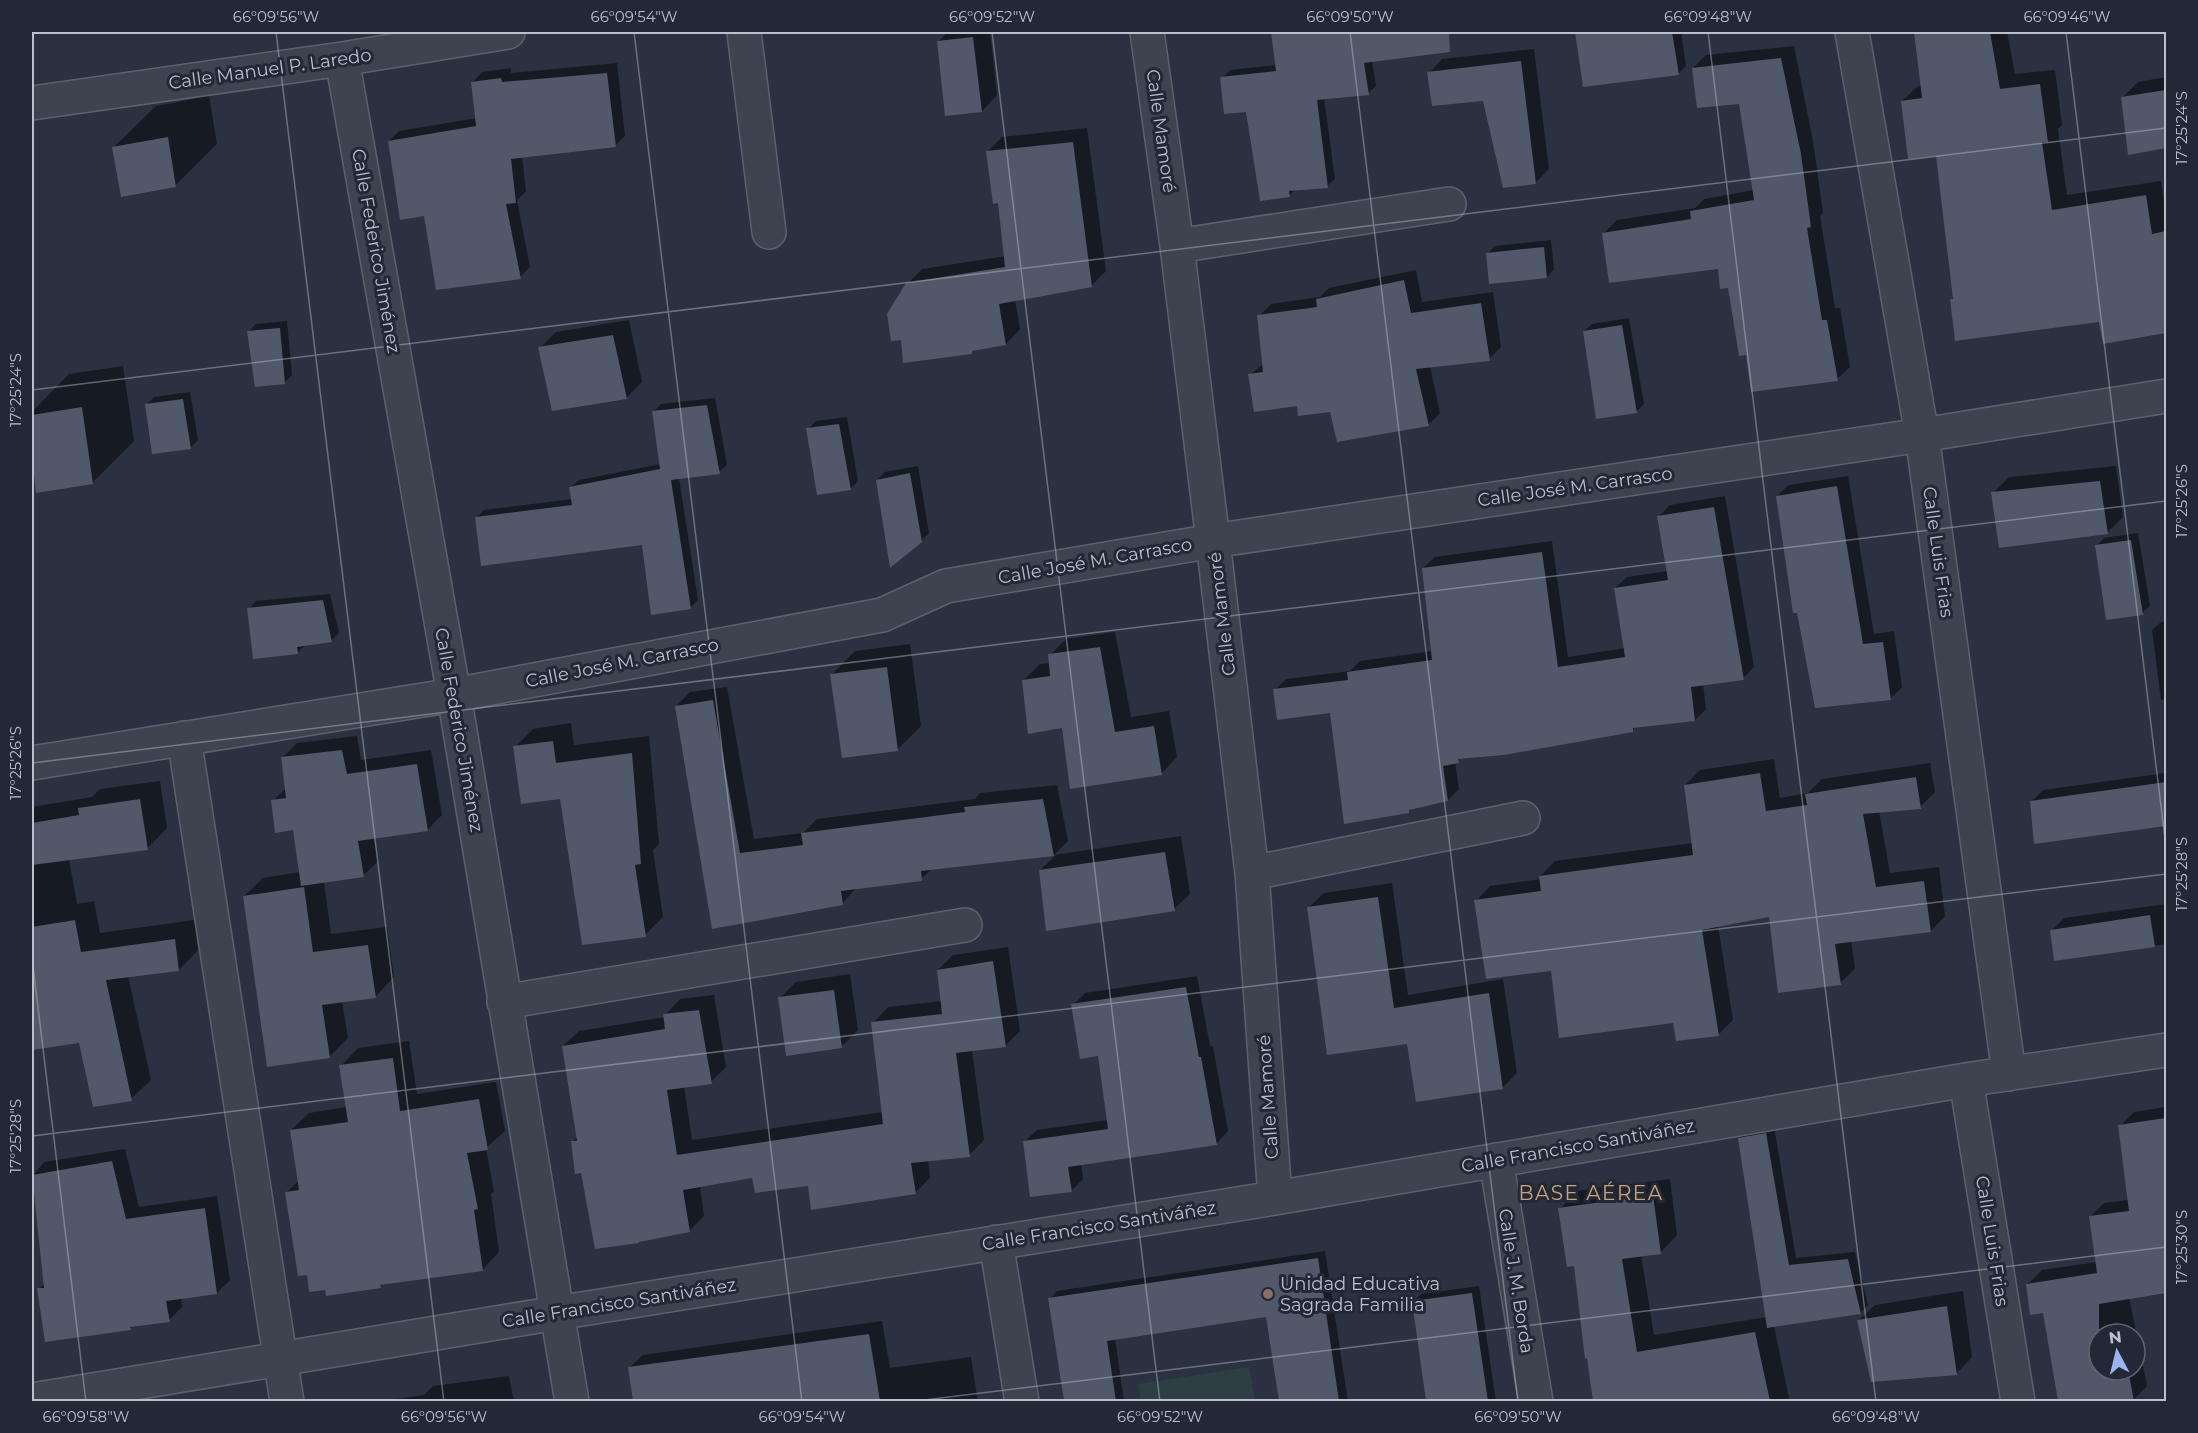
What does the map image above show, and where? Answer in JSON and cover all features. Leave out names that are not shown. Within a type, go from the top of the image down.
[{"type":"street","name":"Calle Manuel P. Laredo","points":[[32,103],[342,59],[508,32]]},
{"type":"street","points":[[744,32],[769,232]]},
{"type":"street","name":"Calle Mamoré","points":[[1147,32],[1177,246],[1214,541],[1252,873],[1275,1198]]},
{"type":"street","name":"Calle Luis Frias","points":[[1852,32],[1922,435],[2009,1074]]},
{"type":"street","name":"Calle Federico Jiménez","points":[[342,59],[454,694],[572,1401]]},
{"type":"street","points":[[1177,246],[1449,204]]},
{"type":"street","name":"Calle José M. Carrasco","points":[[32,763],[454,694],[882,615],[946,586],[1214,541],[1922,435],[2166,396]]},
{"type":"street","points":[[184,738],[287,1401]]},
{"type":"street","points":[[1252,873],[1523,818]]},
{"type":"street","points":[[504,1002],[965,925]]},
{"type":"street","name":"Calle Francisco Santiváñez","points":[[32,1400],[1275,1198],[1966,1080],[2166,1050]]},
{"type":"street","name":"Calle Luis Frias","points":[[1966,1080],[2018,1401]]},
{"type":"street","name":"Calle J. M. Borda","points":[[1496,1160],[1536,1401]]},
{"type":"street","points":[[996,1242],[1022,1401]]},
{"type":"shaded area","points":[[1249,1367],[1255,1401],[1141,1401],[1138,1384]]},
{"type":"building","points":[[1271,32],[1449,32],[1450,52],[1364,63],[1369,95],[1317,100],[1328,188],[1289,191],[1290,197],[1260,201],[1246,112],[1224,114],[1220,77],[1276,71]]},
{"type":"building","points":[[1575,32],[1672,32],[1679,75],[1583,87]]},
{"type":"building","points":[[1914,32],[1990,32],[2000,89],[2040,84],[2048,142],[2042,142],[2052,210],[2146,195],[2152,234],[2166,231],[2166,333],[2103,344],[2099,322],[1955,341],[1950,299],[1953,299],[1936,156],[1908,159],[1901,101],[1922,98]]},
{"type":"building","points":[[973,37],[982,112],[945,116],[937,41]]},
{"type":"building","points":[[1781,58],[1801,154],[1811,227],[1807,228],[1822,320],[1827,320],[1838,381],[1751,392],[1746,355],[1739,356],[1728,288],[1720,289],[1718,269],[1609,283],[1602,233],[1691,219],[1690,211],[1754,200],[1739,104],[1697,108],[1692,68]]},
{"type":"building","points":[[1521,61],[1536,184],[1503,188],[1483,101],[1432,106],[1427,72]]},
{"type":"building","points":[[607,73],[616,147],[511,159],[516,203],[506,204],[521,279],[436,290],[424,216],[400,220],[388,141],[476,126],[471,82],[501,78],[502,82]]},
{"type":"building","points":[[2166,90],[2166,148],[2128,155],[2121,97]]},
{"type":"building","points":[[168,137],[176,187],[121,197],[112,147]]},
{"type":"building","points":[[1073,142],[1092,287],[999,304],[1006,345],[972,351],[972,354],[903,363],[901,340],[891,341],[887,314],[906,283],[1005,267],[998,203],[993,204],[986,151]]},
{"type":"building","points":[[1544,247],[1547,278],[1489,284],[1486,253]]},
{"type":"building","points":[[1404,280],[1411,313],[1481,303],[1490,361],[1416,369],[1429,426],[1337,442],[1330,412],[1298,416],[1297,406],[1254,412],[1248,374],[1263,372],[1257,315],[1317,307],[1316,299]]},
{"type":"building","points":[[1622,325],[1637,413],[1596,419],[1583,331]]},
{"type":"building","points":[[280,328],[285,384],[255,387],[247,331]]},
{"type":"building","points":[[613,335],[627,399],[552,411],[538,347]]},
{"type":"building","points":[[183,399],[191,449],[152,454],[145,404]]},
{"type":"building","points":[[707,405],[720,474],[671,480],[691,609],[651,615],[642,545],[481,566],[475,517],[572,505],[569,487],[660,469],[652,411]]},
{"type":"building","points":[[82,407],[93,484],[36,493],[32,458],[32,415]]},
{"type":"building","points":[[839,424],[851,490],[817,495],[806,428]]},
{"type":"building","points":[[910,473],[922,542],[890,568],[876,480]]},
{"type":"building","points":[[2100,481],[2108,534],[1999,548],[1991,492]]},
{"type":"building","points":[[1837,486],[1863,644],[1883,642],[1891,700],[1815,708],[1797,613],[1793,613],[1776,496]]},
{"type":"building","points":[[1714,507],[1744,680],[1691,687],[1695,721],[1633,728],[1633,732],[1504,755],[1458,759],[1459,763],[1443,766],[1448,801],[1409,810],[1409,813],[1344,824],[1330,713],[1277,720],[1273,689],[1348,680],[1347,672],[1432,660],[1422,568],[1542,552],[1558,667],[1625,657],[1614,588],[1668,580],[1657,516]]},
{"type":"building","points":[[2131,540],[2143,615],[2106,620],[2095,545]]},
{"type":"building","points":[[323,600],[332,642],[297,647],[298,654],[253,659],[247,608]]},
{"type":"building","points":[[1100,647],[1115,732],[1154,726],[1162,775],[1070,789],[1062,728],[1028,734],[1022,680],[1050,676],[1048,654]]},
{"type":"building","points":[[887,667],[898,751],[842,758],[830,674]]},
{"type":"building","points":[[713,700],[740,853],[803,845],[801,833],[965,812],[964,807],[1043,799],[1054,856],[921,871],[922,881],[841,891],[843,905],[712,929],[675,706]]},
{"type":"building","points":[[553,741],[556,763],[632,753],[641,864],[635,865],[646,937],[582,945],[560,799],[521,804],[513,746]]},
{"type":"building","points":[[342,750],[347,774],[417,764],[428,831],[358,841],[364,877],[301,886],[293,830],[275,833],[271,800],[286,798],[281,757]]},
{"type":"building","points":[[1760,773],[1766,811],[1807,805],[1805,794],[1916,777],[1921,809],[1863,814],[1876,887],[1924,881],[1931,932],[1835,944],[1841,985],[1778,993],[1769,917],[1702,930],[1719,1036],[1676,1041],[1673,1023],[1559,1038],[1551,971],[1486,979],[1474,900],[1541,891],[1539,876],[1693,855],[1684,785]]},
{"type":"building","points":[[2166,782],[2166,826],[2034,844],[2030,801]]},
{"type":"building","points":[[140,799],[148,850],[32,865],[32,823],[79,815],[78,808]]},
{"type":"building","points":[[1165,852],[1175,911],[1046,931],[1039,870]]},
{"type":"building","points":[[304,887],[313,952],[368,945],[376,998],[322,1005],[330,1058],[267,1067],[243,896]]},
{"type":"building","points":[[1378,897],[1394,1008],[1489,993],[1503,1089],[1416,1102],[1407,1044],[1327,1055],[1307,907]]},
{"type":"building","points":[[2150,915],[2155,947],[2054,961],[2050,930]]},
{"type":"building","points":[[75,920],[81,952],[175,939],[179,971],[106,980],[132,1101],[93,1107],[79,1043],[32,1050],[32,927]]},
{"type":"building","points":[[993,961],[1006,1047],[956,1053],[970,1157],[911,1163],[916,1194],[811,1210],[808,1186],[755,1193],[752,1178],[683,1190],[690,1232],[639,1243],[595,1249],[581,1173],[575,1174],[571,1141],[577,1141],[562,1046],[665,1029],[663,1014],[699,1010],[712,1084],[667,1090],[677,1155],[883,1124],[871,1022],[942,1014],[937,970]]},
{"type":"building","points":[[1186,987],[1217,1145],[1068,1167],[1072,1192],[1030,1197],[1023,1141],[1108,1129],[1098,1056],[1080,1059],[1071,1004]]},
{"type":"building","points":[[834,990],[842,1048],[786,1056],[778,997]]},
{"type":"building","points":[[393,1058],[400,1111],[479,1099],[488,1150],[467,1153],[478,1209],[474,1210],[483,1271],[380,1285],[381,1288],[326,1296],[325,1290],[309,1292],[307,1275],[298,1276],[285,1192],[299,1190],[290,1130],[348,1122],[339,1065]]},
{"type":"building","points":[[2166,1118],[2166,1293],[2099,1304],[2099,1322],[2087,1322],[2087,1382],[2130,1382],[2134,1401],[2058,1401],[2043,1313],[2030,1315],[2026,1284],[2097,1273],[2089,1216],[2129,1211],[2118,1125]]},
{"type":"building","points":[[1766,1133],[1789,1265],[1848,1259],[1861,1314],[1767,1328],[1738,1138]]},
{"type":"building","points":[[112,1161],[126,1219],[205,1208],[217,1294],[166,1301],[170,1322],[45,1342],[37,1288],[44,1288],[32,1175]]},
{"type":"building","points":[[1653,1195],[1661,1254],[1622,1259],[1637,1352],[1755,1332],[1770,1401],[1593,1401],[1587,1358],[1585,1359],[1574,1266],[1567,1267],[1558,1208]]},
{"type":"building","points":[[1318,1258],[1339,1401],[1279,1401],[1266,1317],[1107,1341],[1116,1401],[1064,1401],[1048,1298]]},
{"type":"building","points":[[1472,1293],[1488,1401],[1426,1401],[1412,1301]]},
{"type":"building","points":[[1947,1306],[1957,1375],[1871,1382],[1857,1320]]},
{"type":"building","points":[[869,1334],[880,1401],[633,1401],[628,1367]]},
{"type":"place","name":"Unidad Educativa Sagrada Familia","points":[[1268,1294]]},
{"type":"district","name":"BASE AÉREA","points":[[1591,1193]]}]
